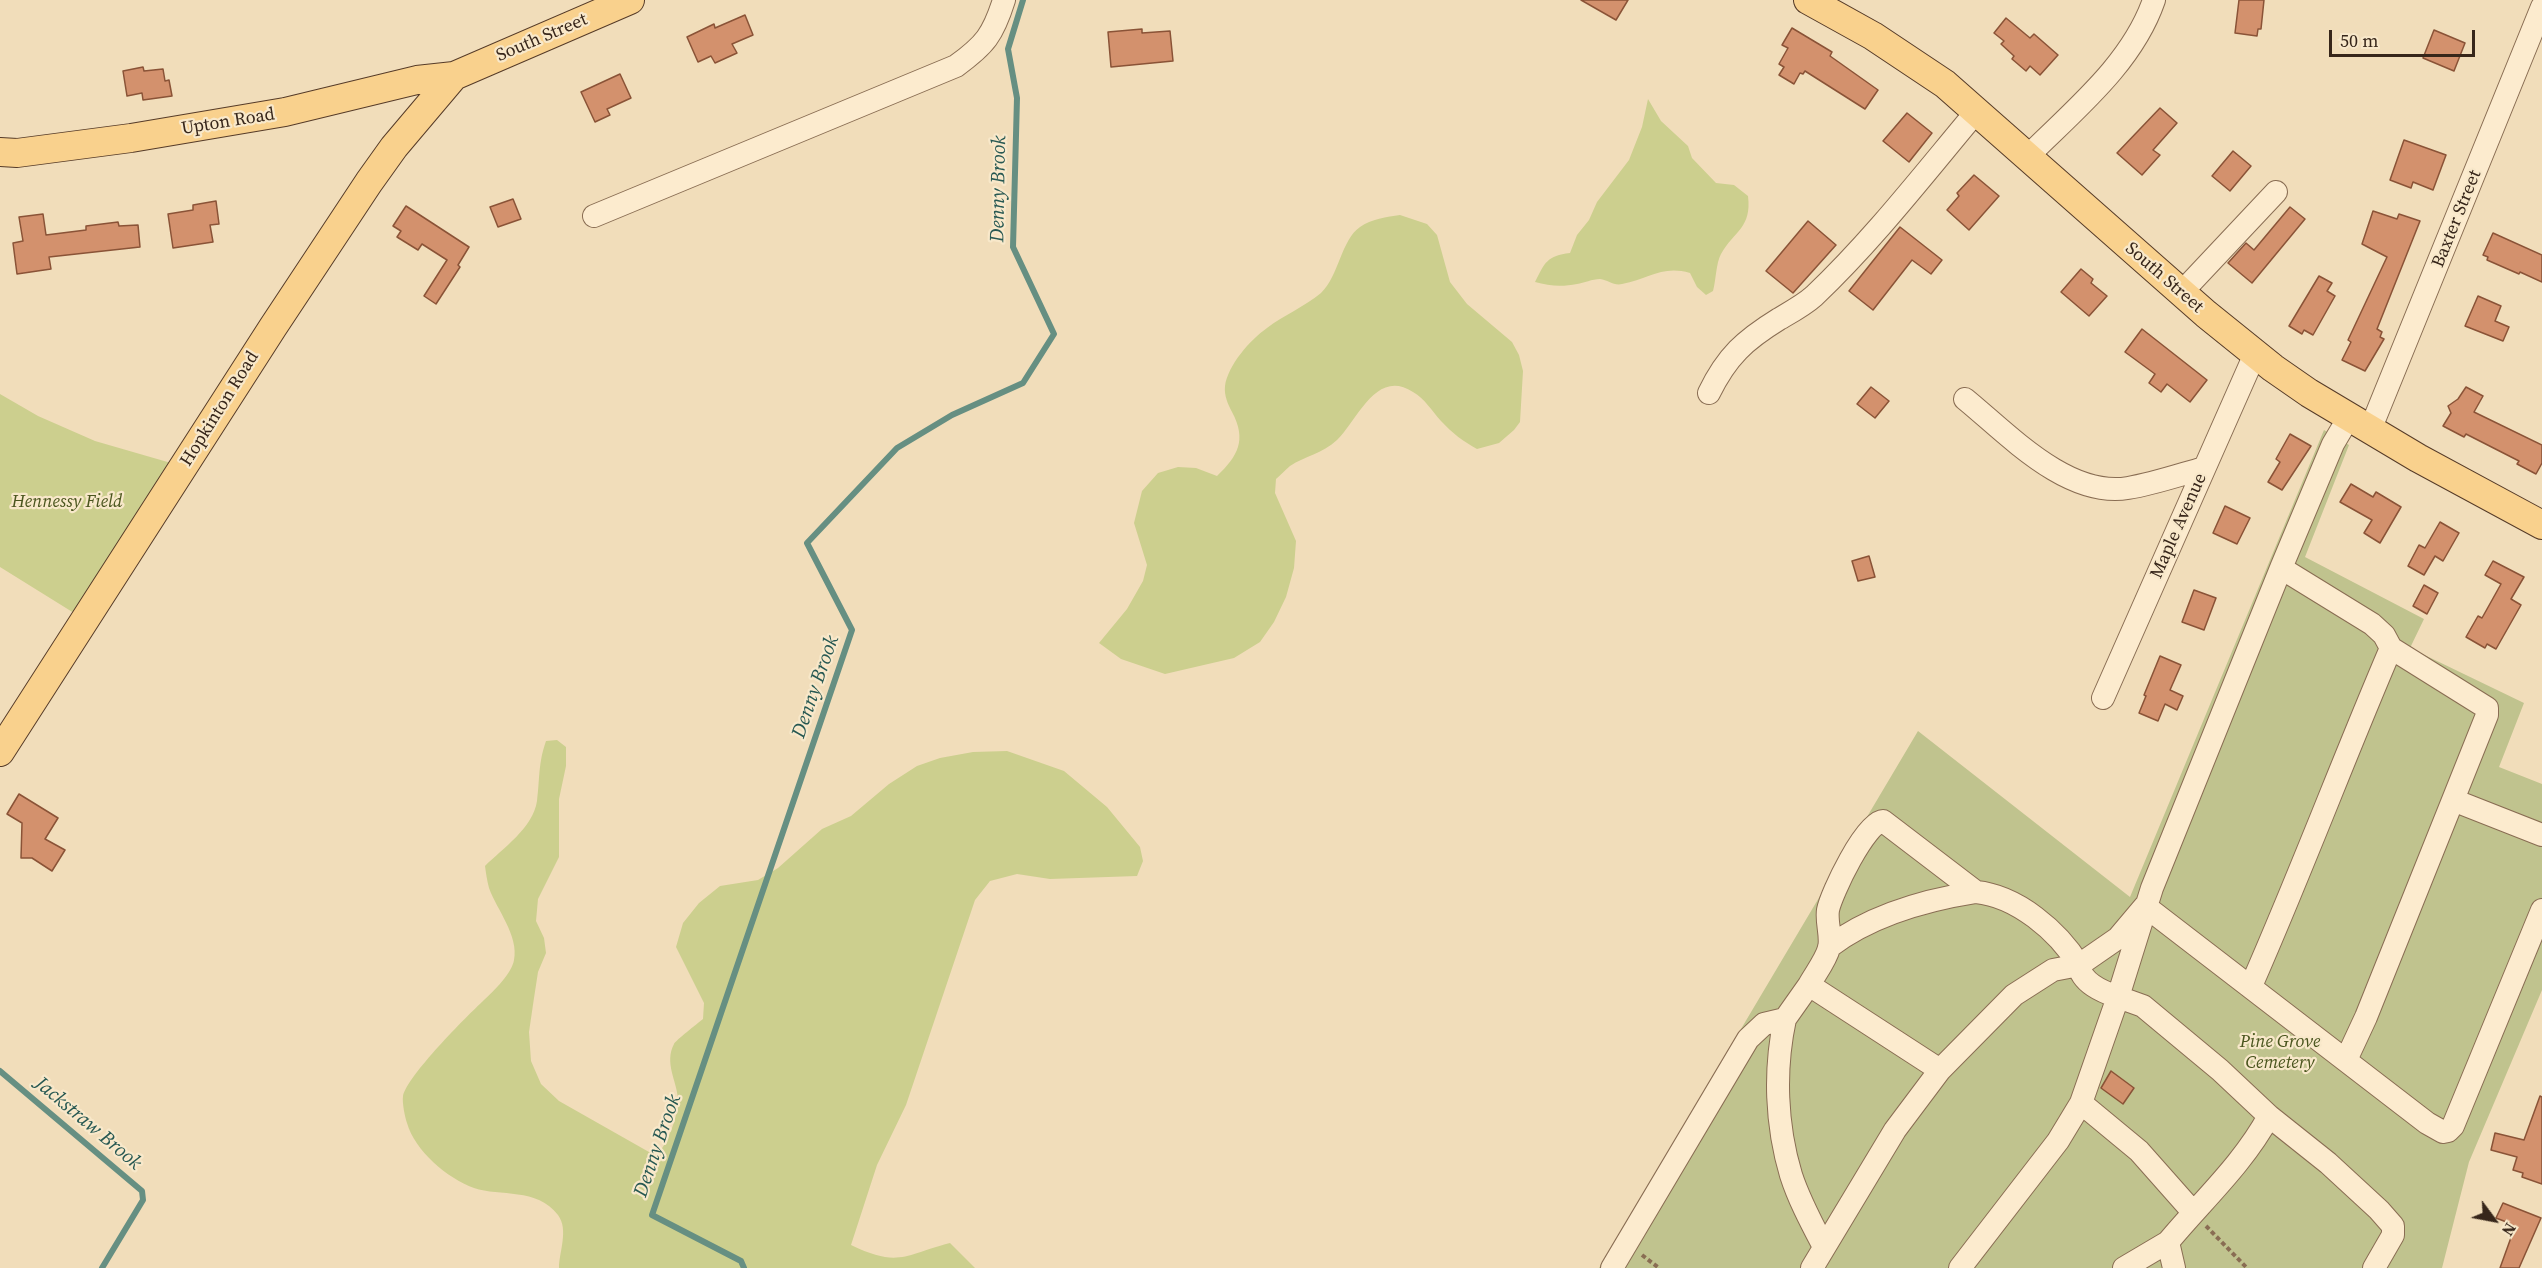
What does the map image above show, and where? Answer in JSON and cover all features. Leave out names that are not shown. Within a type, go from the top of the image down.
[{"type":"main road","name":"South Street","points":[[454,76],[630,0]]},
{"type":"main road","name":"South Street","points":[[1808,0],[1910,59],[1945,84],[2181,293],[2254,354],[2309,393],[2359,424],[2542,525]]},
{"type":"main road","name":"Upton Road","points":[[0,152],[17,153],[131,138],[274,114],[417,80],[454,76]]},
{"type":"main road","name":"Hopkinton Road","points":[[0,752],[267,336],[369,182],[394,147],[454,76]]},
{"type":"street","points":[[594,216],[956,66],[974,53],[990,36],[1004,0]]},
{"type":"street","points":[[2027,157],[2121,61],[2137,38],[2154,0]]},
{"type":"street","name":"Baxter Street","points":[[2145,906],[2332,444],[2359,424],[2542,7]]},
{"type":"street","points":[[1709,393],[1723,366],[1738,349],[1757,333],[1812,299],[1837,273],[1884,222],[1976,112]]},
{"type":"street","points":[[2181,293],[2276,192]]},
{"type":"street","name":"Maple Avenue","points":[[2103,698],[2254,354]]},
{"type":"street","points":[[1965,399],[2038,459],[2064,476],[2092,486],[2126,489],[2204,468]]},
{"type":"street","points":[[2281,568],[2372,624],[2384,635],[2391,648],[2487,708],[2487,715],[2453,800],[2366,1017],[2346,1060]]},
{"type":"street","points":[[2251,986],[2283,914],[2344,757],[2391,648]]},
{"type":"street","points":[[2453,800],[2542,836]]},
{"type":"street","points":[[1829,947],[1828,909],[1835,888],[1858,846],[1879,821],[1886,823],[1976,892]]},
{"type":"street","points":[[1824,1247],[1791,1176],[1782,1134],[1778,1089],[1778,1052],[1785,1019],[1809,985],[1829,947],[1848,933],[1887,915],[1927,901],[1976,892],[1993,894],[2021,909],[2067,946],[2079,965],[2084,979],[2104,992],[2143,1006],[2220,1070],[2269,1116],[2328,1163],[2393,1226],[2393,1234],[2374,1268]]},
{"type":"street","points":[[1812,1268],[1896,1130],[1940,1070],[2014,995],[2053,970],[2079,965],[2118,938],[2145,906]]},
{"type":"street","points":[[2145,906],[2427,1123],[2443,1132],[2448,1131],[2467,1093],[2542,910]]},
{"type":"street","points":[[1960,1268],[2058,1141],[2081,1103],[2118,997],[2145,906]]},
{"type":"street","points":[[1809,985],[1940,1070]]},
{"type":"street","points":[[1612,1268],[1748,1039],[1764,1024],[1785,1019]]},
{"type":"street","points":[[2081,1103],[2139,1151],[2193,1212]]},
{"type":"street","points":[[2124,1268],[2168,1242],[2229,1173],[2256,1139],[2269,1116]]},
{"type":"street","points":[[2168,1242],[2174,1268]]},
{"type":"path","points":[[2193,1212],[2247,1268]]},
{"type":"green space","points":[[1648,99],[1661,121],[1688,146],[1692,158],[1716,183],[1734,185],[1748,196],[1749,207],[1745,222],[1721,254],[1713,291],[1706,295],[1697,287],[1690,273],[1680,271],[1663,272],[1619,284],[1600,279],[1566,286],[1535,282],[1541,269],[1551,258],[1570,253],[1577,235],[1589,220],[1597,202],[1629,160],[1642,127]]},
{"type":"green space","points":[[1400,215],[1427,224],[1437,235],[1450,282],[1467,304],[1512,342],[1519,355],[1523,371],[1520,422],[1499,443],[1477,449],[1449,429],[1413,392],[1400,386],[1378,391],[1337,440],[1325,449],[1290,466],[1276,479],[1275,493],[1296,541],[1294,568],[1286,597],[1274,622],[1260,642],[1234,658],[1165,674],[1121,659],[1099,643],[1127,609],[1143,581],[1147,565],[1134,523],[1142,491],[1158,473],[1178,467],[1196,468],[1217,476],[1224,469],[1235,454],[1239,439],[1237,422],[1225,390],[1227,378],[1235,362],[1260,333],[1321,293],[1332,277],[1348,240],[1360,227],[1374,220]]},
{"type":"green space","name":"Hennessy Field","points":[[0,394],[38,416],[95,441],[171,463],[74,613],[0,567]]},
{"type":"green space","name":"Pine Grove Cemetery","points":[[2324,430],[2349,445],[2305,557],[2424,619],[2410,648],[2524,703],[2499,767],[2542,784],[2542,990],[2469,1162],[2442,1268],[1599,1268],[1918,731],[2130,897]]},
{"type":"green space","points":[[557,740],[566,747],[566,766],[559,799],[559,857],[538,899],[536,921],[544,938],[546,953],[538,972],[529,1032],[531,1061],[541,1084],[559,1101],[649,1152],[659,1152],[662,1148],[677,1112],[678,1099],[672,1072],[671,1051],[682,1036],[703,1019],[704,1003],[676,947],[683,923],[699,903],[720,886],[758,880],[778,868],[822,829],[851,816],[889,784],[917,766],[940,758],[973,752],[1007,751],[1064,771],[1107,807],[1140,847],[1143,861],[1137,876],[1050,879],[1017,874],[990,881],[975,900],[906,1105],[877,1165],[851,1245],[891,1258],[911,1255],[950,1243],[975,1268],[559,1268],[563,1227],[558,1215],[549,1206],[540,1200],[518,1194],[474,1188],[453,1178],[433,1162],[417,1144],[407,1123],[403,1106],[403,1096],[407,1087],[426,1061],[497,987],[513,965],[515,951],[513,942],[489,888],[485,866],[524,829],[530,820],[537,801],[543,749],[546,741]]},
{"type":"building","points":[[1581,0],[1628,0],[1616,20]]},
{"type":"building","points":[[2239,0],[2264,0],[2261,29],[2258,29],[2257,36],[2235,33]]},
{"type":"building","points":[[745,15],[753,35],[732,44],[737,53],[715,63],[711,56],[698,62],[687,37],[714,24],[715,28]]},
{"type":"building","points":[[2006,18],[2030,38],[2034,34],[2058,55],[2040,75],[2030,66],[2026,71],[2012,59],[2014,56],[2001,44],[2004,41],[1994,33]]},
{"type":"building","points":[[1792,28],[1832,52],[1830,56],[1878,90],[1865,109],[1805,71],[1803,74],[1800,73],[1794,84],[1779,75],[1784,67],[1779,64],[1788,48],[1782,45]]},
{"type":"building","points":[[1142,29],[1142,33],[1170,31],[1173,61],[1111,67],[1108,32]]},
{"type":"building","points":[[2434,30],[2465,43],[2454,71],[2423,58]]},
{"type":"building","points":[[143,67],[144,71],[163,69],[165,81],[169,80],[172,96],[143,100],[142,93],[127,96],[123,71]]},
{"type":"building","points":[[620,74],[631,98],[607,109],[610,115],[595,122],[581,92]]},
{"type":"building","points":[[2160,108],[2177,123],[2153,150],[2160,155],[2142,175],[2117,153]]},
{"type":"building","points":[[1907,113],[1932,133],[1909,162],[1883,141]]},
{"type":"building","points":[[2404,140],[2446,155],[2433,190],[2413,182],[2411,188],[2390,180]]},
{"type":"building","points":[[2233,151],[2251,166],[2230,191],[2212,176]]},
{"type":"building","points":[[1974,175],[1999,196],[1969,230],[1947,210],[1959,196],[1957,193]]},
{"type":"building","points":[[513,199],[521,219],[498,227],[490,207]]},
{"type":"building","points":[[216,201],[219,224],[210,225],[213,242],[173,248],[168,214],[193,210],[193,205]]},
{"type":"building","points":[[406,206],[469,247],[458,265],[460,267],[436,304],[424,296],[447,260],[422,244],[418,250],[397,237],[401,231],[393,226]]},
{"type":"building","points":[[2290,207],[2305,219],[2252,283],[2228,263],[2246,243],[2254,250]]},
{"type":"building","points":[[2373,211],[2397,219],[2399,214],[2420,221],[2377,329],[2382,332],[2380,337],[2384,339],[2365,371],[2342,360],[2351,342],[2348,340],[2387,257],[2362,244]]},
{"type":"building","points":[[43,214],[46,235],[86,230],[86,226],[118,222],[119,226],[138,225],[140,247],[49,257],[51,269],[17,274],[13,243],[23,241],[19,217]]},
{"type":"building","points":[[1808,221],[1836,245],[1793,293],[1766,271]]},
{"type":"building","points":[[1900,227],[1942,260],[1931,274],[1912,260],[1873,310],[1849,291]]},
{"type":"building","points":[[2493,233],[2542,255],[2542,282],[2487,260],[2488,257],[2483,255]]},
{"type":"building","points":[[2081,269],[2093,279],[2091,283],[2107,296],[2089,316],[2061,292]]},
{"type":"building","points":[[2319,276],[2332,283],[2327,291],[2335,296],[2313,335],[2304,330],[2302,334],[2289,326]]},
{"type":"building","points":[[2478,296],[2501,306],[2495,321],[2509,327],[2503,341],[2465,326]]},
{"type":"building","points":[[2142,329],[2207,380],[2190,402],[2167,384],[2161,392],[2149,383],[2155,374],[2125,352]]},
{"type":"building","points":[[1871,387],[1889,401],[1875,418],[1857,404]]},
{"type":"building","points":[[2466,387],[2483,396],[2474,412],[2542,445],[2542,463],[2536,474],[2517,464],[2519,461],[2466,434],[2464,437],[2443,426],[2451,413],[2448,406],[2458,399]]},
{"type":"building","points":[[2290,434],[2311,446],[2282,490],[2268,482],[2280,462],[2276,459]]},
{"type":"building","points":[[2351,484],[2373,497],[2376,492],[2401,507],[2380,543],[2364,533],[2372,520],[2340,502]]},
{"type":"building","points":[[2225,506],[2250,518],[2237,544],[2213,533]]},
{"type":"building","points":[[2440,522],[2459,533],[2443,561],[2435,556],[2424,575],[2408,566],[2419,545],[2425,548]]},
{"type":"building","points":[[1869,556],[1875,577],[1858,581],[1852,561]]},
{"type":"building","points":[[2493,561],[2524,577],[2511,599],[2521,605],[2496,649],[2487,644],[2485,648],[2466,637],[2478,616],[2482,618],[2501,584],[2485,575]]},
{"type":"building","points":[[2424,585],[2438,593],[2427,614],[2413,606]]},
{"type":"building","points":[[2194,590],[2216,598],[2204,630],[2182,622]]},
{"type":"building","points":[[2160,656],[2181,665],[2170,690],[2183,696],[2177,710],[2165,704],[2158,721],[2139,713]]},
{"type":"building","points":[[19,794],[58,818],[45,839],[65,850],[52,871],[32,858],[21,858],[22,823],[7,814]]},
{"type":"building","points":[[2111,1071],[2134,1088],[2123,1104],[2101,1088]]},
{"type":"building","points":[[2540,1096],[2542,1097],[2542,1184],[2522,1177],[2523,1173],[2513,1170],[2517,1157],[2491,1150],[2495,1133],[2524,1140]]},
{"type":"building","points":[[2503,1203],[2541,1218],[2519,1268],[2500,1268],[2513,1232],[2506,1229],[2509,1223],[2496,1218]]},
{"type":"waterway","name":"Denny Brook","points":[[744,1268],[741,1261],[652,1215],[852,630],[807,543],[897,448],[952,415],[1023,383],[1054,334],[1013,247],[1017,98],[1008,49],[1023,0]]},
{"type":"waterway","name":"Jackstraw Brook","points":[[0,1071],[142,1191],[143,1200],[102,1268]]}]
